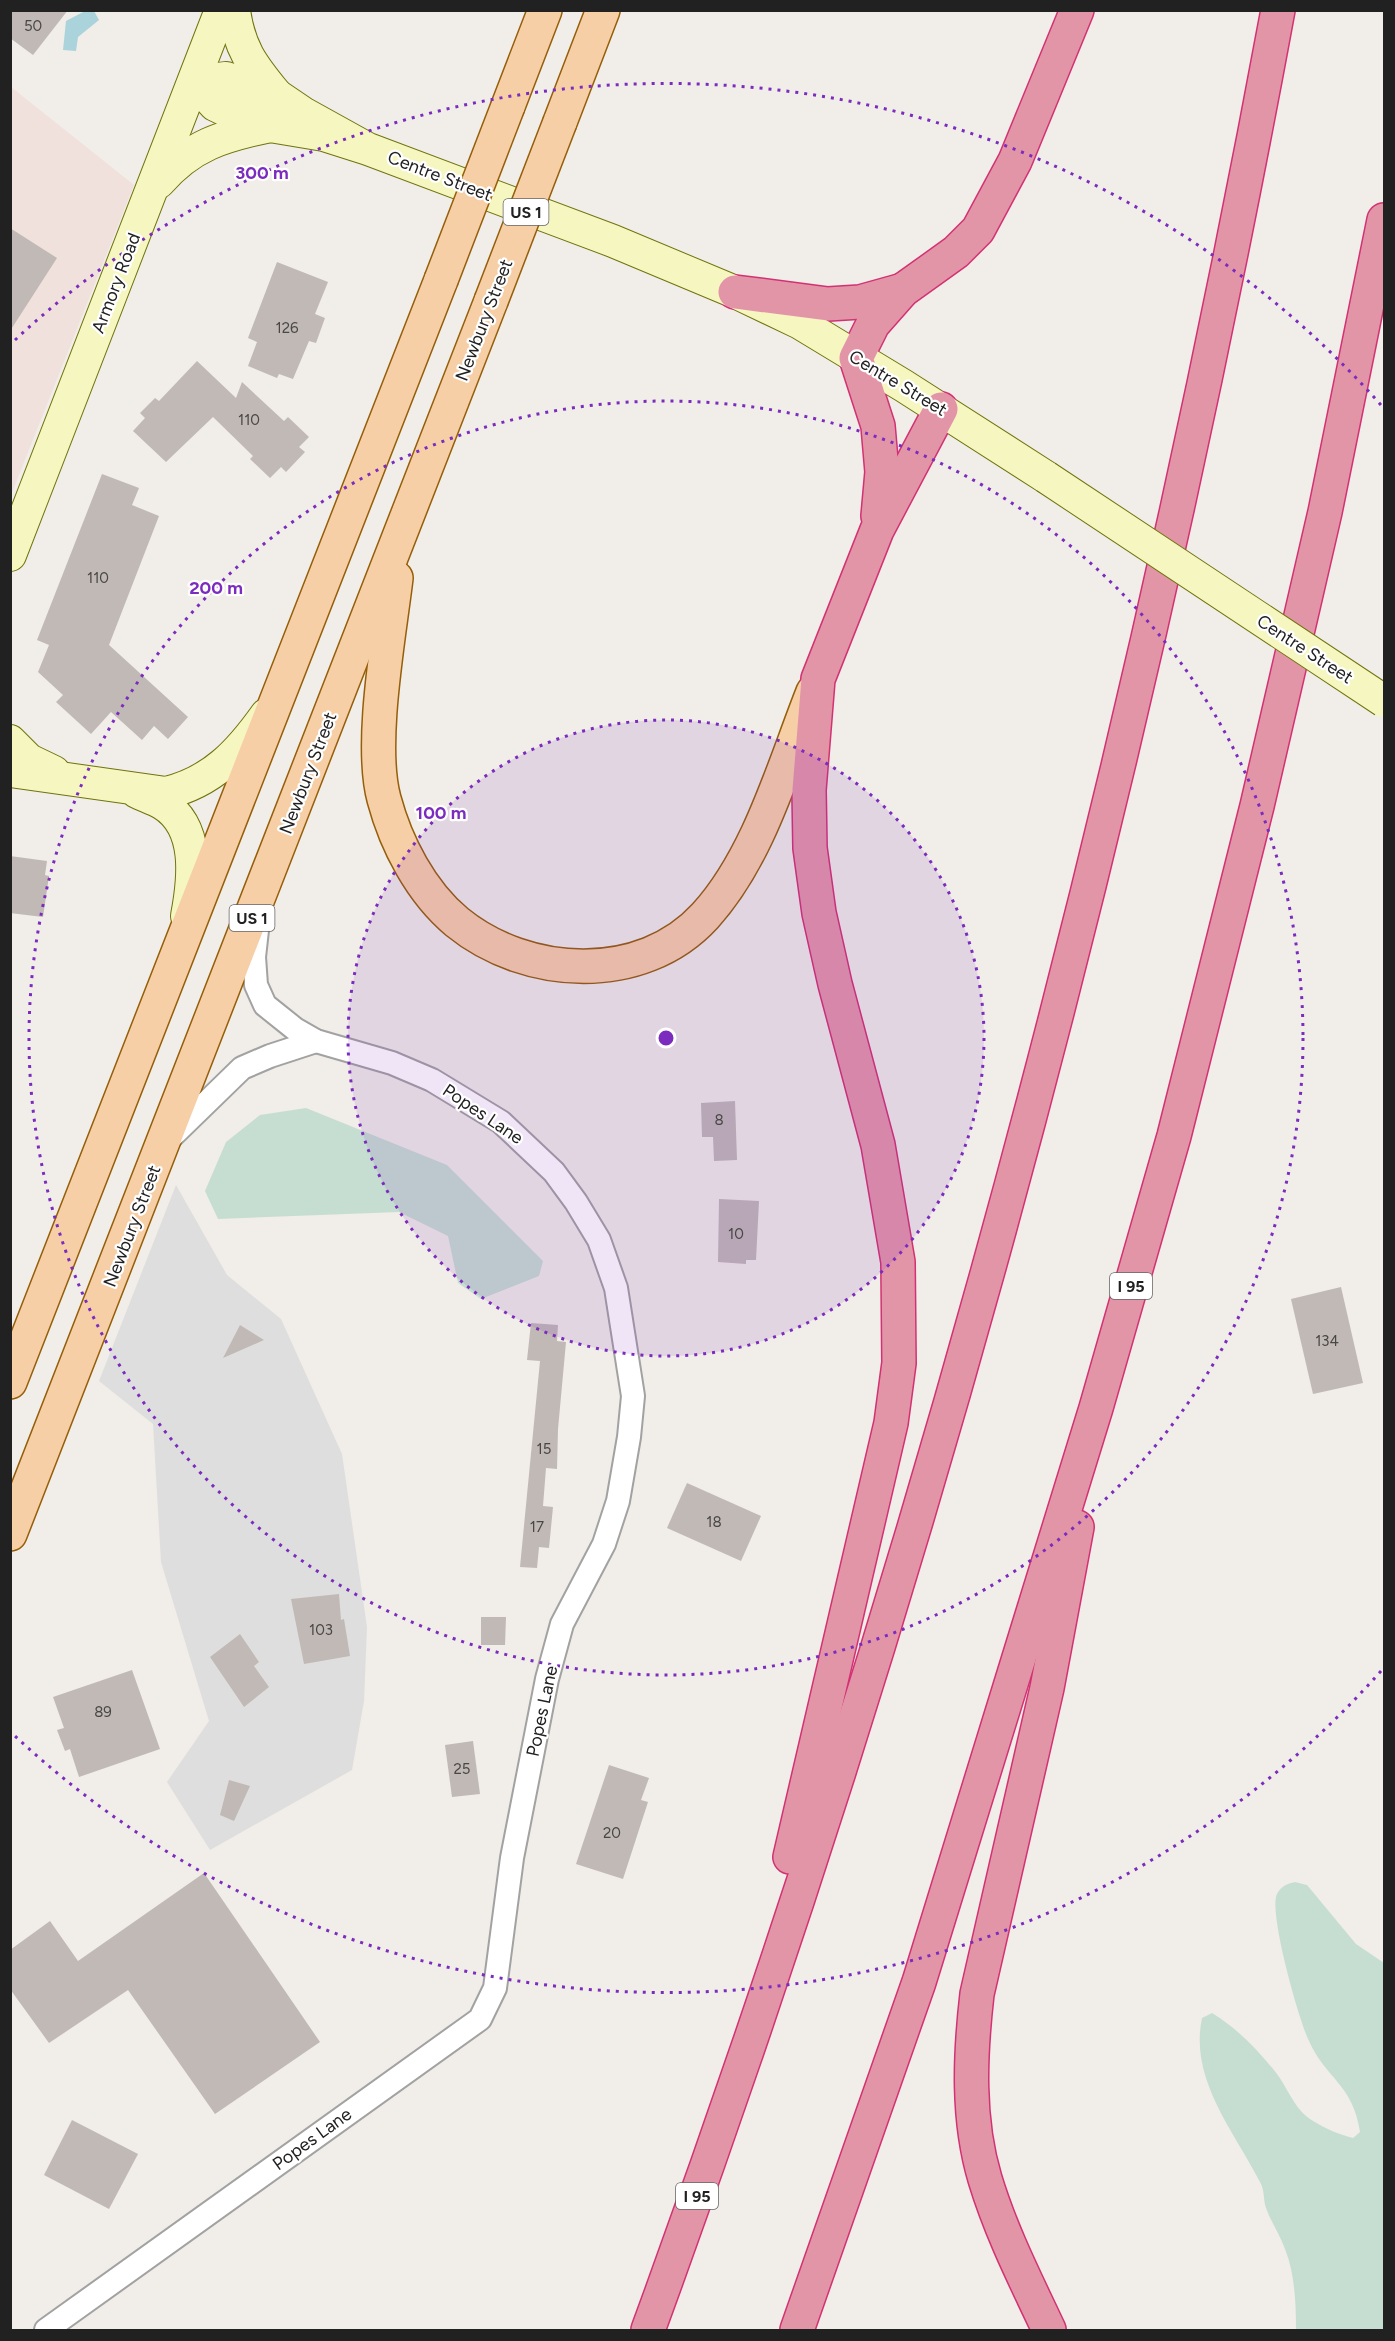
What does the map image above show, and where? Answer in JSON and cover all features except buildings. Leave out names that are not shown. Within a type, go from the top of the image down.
[{"type":"highway","points":[[877,530],[882,472],[878,426],[856,358],[873,324],[903,290],[956,252],[984,220],[1015,161],[1077,10]]},
{"type":"highway","name":"I 95","points":[[648,2331],[745,2061],[911,1544],[1014,1180],[1102,838],[1156,604],[1217,329],[1278,10]]},
{"type":"highway","name":"I 95","points":[[798,2331],[919,1982],[1096,1408],[1174,1136],[1257,806],[1325,512],[1384,220]]},
{"type":"highway","points":[[735,292],[828,304],[860,302],[903,290]]},
{"type":"highway","points":[[745,2061],[891,1423],[899,1363],[898,1262],[890,1203],[868,1101],[835,984],[819,913],[810,848],[809,790],[818,679],[877,530],[941,409]]},
{"type":"highway","points":[[1049,2331],[999,2223],[984,2177],[976,2134],[971,2043],[977,1994],[1067,1589],[1096,1408]]},
{"type":"main road","name":"Armory Road","points":[[10,555],[221,10]]},
{"type":"main road","points":[[234,10],[237,36],[250,62],[275,94]]},
{"type":"main road","points":[[10,1382],[545,10]]},
{"type":"main road","name":"Newbury Street","points":[[10,1534],[163,1146],[603,10]]},
{"type":"main road","name":"Centre Street","points":[[194,82],[226,78],[275,94],[303,113],[368,148]]},
{"type":"main road","name":"Centre Street","points":[[194,82],[215,105],[270,126],[324,135],[368,148],[613,242],[735,292],[800,323],[941,409],[1384,701]]},
{"type":"main road","points":[[151,192],[174,164],[197,148],[229,135],[270,126]]},
{"type":"main road","points":[[401,532],[382,695],[379,753],[383,797],[395,834],[411,866],[435,899],[456,922],[504,951],[556,965],[586,967],[618,964],[652,955],[703,918],[726,892],[747,855],[818,679]]},
{"type":"main road","points":[[10,771],[166,794],[206,779],[226,765],[249,739],[277,700]]},
{"type":"main road","points":[[10,741],[29,760],[52,772],[80,782]]},
{"type":"main road","points":[[131,789],[163,804],[175,814],[184,826],[191,844],[190,898],[178,956]]},
{"type":"street","name":"Popes Lane","points":[[46,2331],[480,2019],[495,1988],[512,1858],[547,1679],[562,1624],[604,1545],[618,1501],[629,1437],[633,1396],[629,1356],[616,1288],[599,1240],[576,1202],[554,1172],[528,1145],[501,1122],[470,1102],[432,1080],[392,1063],[316,1041],[265,1005],[256,985],[254,957],[260,896]]},
{"type":"street","points":[[163,1146],[242,1068],[277,1053],[316,1041]]},
{"type":"shaded area","points":[[11,87],[134,185],[11,495]]},
{"type":"shaded area","points":[[176,1185],[227,1275],[281,1319],[342,1454],[367,1627],[364,1701],[352,1770],[210,1850],[167,1782],[209,1721],[161,1562],[153,1424],[99,1381]]},
{"type":"green space","points":[[306,1108],[447,1165],[543,1261],[539,1276],[481,1299],[458,1283],[448,1236],[399,1212],[218,1219],[205,1191],[226,1142],[260,1115]]},
{"type":"green space","points":[[1295,1882],[1307,1885],[1356,1944],[1384,1963],[1384,2330],[1296,2330],[1293,2279],[1285,2249],[1266,2208],[1262,2185],[1216,2104],[1202,2062],[1200,2040],[1202,2018],[1212,2013],[1247,2040],[1277,2074],[1306,2116],[1322,2126],[1353,2138],[1360,2132],[1356,2116],[1345,2092],[1315,2054],[1304,2030],[1286,1966],[1275,1904],[1280,1889]]},
{"type":"water","points":[[85,11],[94,11],[99,20],[78,37],[76,51],[63,50],[66,21]]}]
